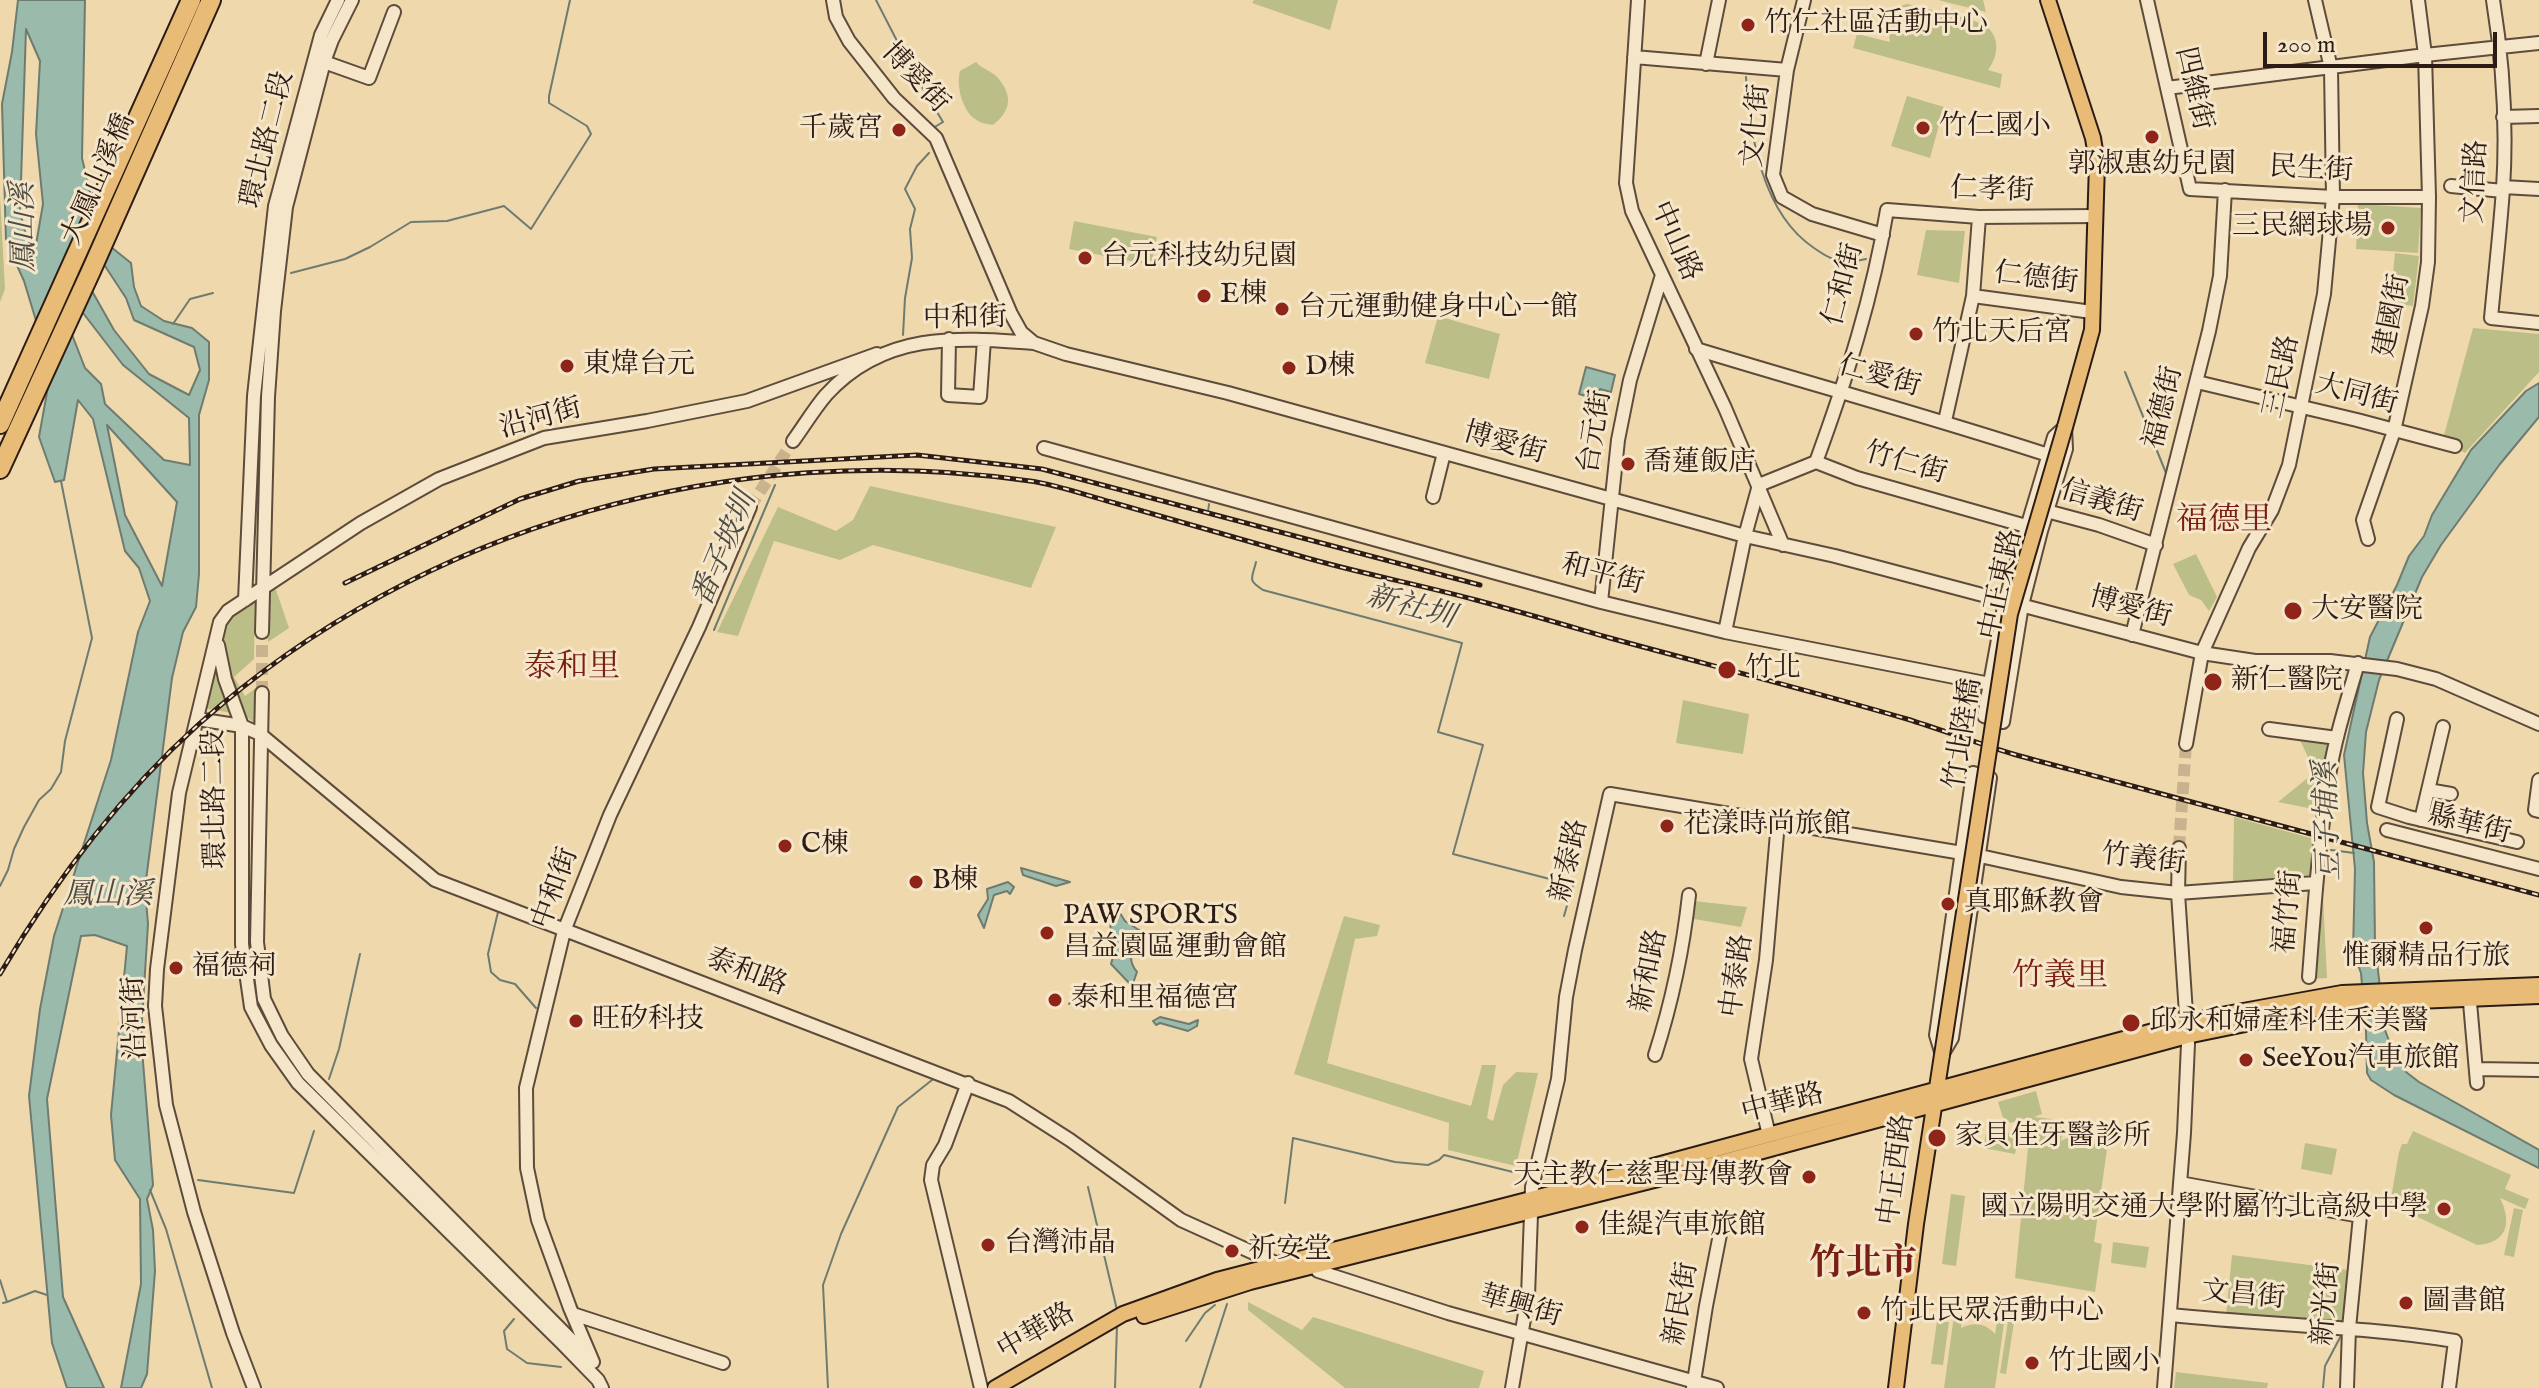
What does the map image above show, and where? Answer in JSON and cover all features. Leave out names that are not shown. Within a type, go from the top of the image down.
[{"type":"highway","name":"大鳳山溪橋","points":[[0,424],[191,0]]},
{"type":"highway","name":"大鳳山溪橋","points":[[0,469],[211,0]]},
{"type":"main road","name":"中正東路","points":[[2048,0],[2093,138],[2097,163],[2092,330],[2065,427]]},
{"type":"main road","name":"竹北陸橋","points":[[1942,1055],[2010,614],[2065,427]]},
{"type":"main road","points":[[2469,993],[2539,985]]},
{"type":"main road","points":[[2469,993],[2539,996]]},
{"type":"main road","name":"中華路","points":[[1280,1269],[1316,1265],[2187,1030],[2343,998],[2469,993]]},
{"type":"main road","points":[[1934,1097],[1942,1055]]},
{"type":"main road","name":"中華路","points":[[995,1388],[1124,1319],[1219,1285],[1531,1205],[1769,1135],[1934,1097]]},
{"type":"main road","name":"中正西路","points":[[1896,1388],[1934,1097]]},
{"type":"main road","name":"中華路","points":[[1014,1388],[1107,1328]]},
{"type":"street","name":"環北路二段","points":[[245,600],[254,396],[275,206],[321,35],[338,0]]},
{"type":"street","name":"環北路二段","points":[[262,632],[268,397],[286,207],[324,62],[352,0]]},
{"type":"street","name":"博愛街","points":[[833,0],[836,17],[849,41],[894,98],[936,138],[1011,314],[1021,332],[1034,343],[1066,354],[1228,393],[1745,536],[2202,653],[2255,661],[2358,663],[2397,669],[2436,679],[2539,722]]},
{"type":"street","name":"中山路","points":[[1638,0],[1626,183],[1632,211],[1759,485],[1783,545]]},
{"type":"street","points":[[1706,64],[1719,0]]},
{"type":"street","name":"文化街","points":[[1804,0],[1787,70],[1773,175],[1782,197],[1812,214],[1883,235]]},
{"type":"street","name":"四維街","points":[[2147,0],[2190,189]]},
{"type":"street","name":"三民路","points":[[2186,744],[2202,653],[2249,548],[2272,510],[2289,465],[2324,294],[2333,197],[2331,68],[2315,0]]},
{"type":"street","name":"建國街","points":[[2368,539],[2363,520],[2394,431],[2422,306],[2428,262],[2425,55],[2418,0]]},
{"type":"street","name":"文信路","points":[[2493,0],[2503,117],[2503,189],[2491,318],[2539,323]]},
{"type":"street","points":[[324,62],[369,78],[394,12]]},
{"type":"street","points":[[2167,88],[2539,43]]},
{"type":"street","points":[[1634,57],[1787,70]]},
{"type":"street","points":[[2503,117],[2539,116]]},
{"type":"street","points":[[2451,186],[2539,189]]},
{"type":"street","name":"民生街","points":[[2190,189],[2333,197],[2429,197]]},
{"type":"street","name":"福德街","points":[[2132,635],[2197,382],[2220,276],[2225,190]]},
{"type":"street","name":"仁孝街","points":[[1887,210],[1979,217],[2096,216]]},
{"type":"street","name":"仁和街","points":[[1816,462],[1841,393],[1887,210]]},
{"type":"street","name":"仁德街","points":[[1945,421],[1973,296],[1979,217]]},
{"type":"street","name":"台元街","points":[[1601,602],[1618,440],[1630,380],[1662,275]]},
{"type":"street","name":"仁德街","points":[[1973,296],[2092,312]]},
{"type":"street","points":[[949,339],[948,395],[980,397],[984,340]]},
{"type":"street","name":"中和街","points":[[793,441],[827,393],[877,354],[920,342],[949,339],[1034,343]]},
{"type":"street","name":"仁愛街","points":[[1696,349],[1945,421],[2048,455]]},
{"type":"street","name":"沿河街","points":[[245,600],[361,523],[439,479],[505,453],[544,438],[747,401],[877,354]]},
{"type":"street","name":"大同街","points":[[2197,382],[2455,446]]},
{"type":"street","name":"中正東路","points":[[2065,427],[2066,449],[2022,605],[2003,722],[1984,716],[2005,601],[2054,437],[2065,427]]},
{"type":"street","name":"和平街","points":[[1044,448],[1601,602],[1725,632],[1990,684]]},
{"type":"street","points":[[1433,497],[1444,453]]},
{"type":"street","points":[[1725,632],[1759,485],[1816,462]]},
{"type":"street","name":"竹仁街","points":[[1816,462],[1857,478],[2041,531]]},
{"type":"street","name":"中和街","points":[[571,1311],[538,1220],[527,1168],[526,1088],[564,931],[610,815],[704,615],[750,507]]},
{"type":"street","name":"信義街","points":[[2033,507],[2156,545]]},
{"type":"street","points":[[217,638],[220,622],[228,611],[245,600]]},
{"type":"street","name":"環北路二段","points":[[217,638],[225,679],[242,726],[242,944],[251,1007],[271,1045],[298,1083],[569,1337]]},
{"type":"street","name":"沿河街","points":[[217,638],[179,793],[155,1006],[166,1105],[194,1212],[254,1388]]},
{"type":"street","name":"福竹街","points":[[2309,977],[2315,883],[2329,775],[2358,663]]},
{"type":"street","name":"環北路二段","points":[[262,693],[257,942],[264,999],[282,1036],[308,1074],[569,1337],[602,1388]]},
{"type":"street","name":"泰和路","points":[[197,719],[242,726],[260,734],[435,880],[1016,1104],[1181,1220],[1280,1269]]},
{"type":"street","points":[[2397,719],[2378,807],[2517,842]]},
{"type":"street","points":[[2415,818],[2428,790],[2443,727]]},
{"type":"street","points":[[2269,729],[2337,738]]},
{"type":"street","points":[[1942,1055],[1936,1035],[1970,854],[1990,778],[1973,773],[1970,854],[1952,1038],[1942,1055]]},
{"type":"street","points":[[2539,780],[2535,810],[2539,811]]},
{"type":"street","points":[[2428,790],[2451,794]]},
{"type":"street","name":"新泰路","points":[[1531,1205],[1546,1123],[1558,1079],[1566,997],[1575,950],[1610,794],[1970,854]]},
{"type":"street","name":"中泰路","points":[[1769,1135],[1751,1059],[1766,960],[1778,822]]},
{"type":"street","name":"縣華街","points":[[2387,830],[2539,869]]},
{"type":"street","points":[[2164,1388],[2185,1125],[2187,1030],[2178,893],[2179,848]]},
{"type":"street","name":"竹義街","points":[[1970,854],[2121,887],[2178,893],[2315,883]]},
{"type":"street","name":"新和路","points":[[1655,1055],[1671,1005],[1683,949],[1689,895]]},
{"type":"street","points":[[2469,993],[2477,1083]]},
{"type":"street","points":[[2477,1069],[2539,1070]]},
{"type":"street","points":[[968,1083],[945,1145],[933,1165],[931,1180],[981,1388]]},
{"type":"street","name":"新光街","points":[[2180,1183],[2360,1216],[2349,1328],[2347,1388]]},
{"type":"street","points":[[1512,1388],[1529,1284],[1531,1205]]},
{"type":"street","name":"新民街","points":[[1694,1385],[1721,1229]]},
{"type":"street","name":"華興街","points":[[1316,1265],[1318,1271],[1331,1276],[1694,1385],[1717,1388]]},
{"type":"street","points":[[611,1388],[606,1376],[569,1337],[571,1311],[723,1363]]},
{"type":"street","name":"文昌街","points":[[2171,1315],[2349,1328],[2455,1341],[2449,1388]]},
{"type":"green space","points":[[1254,0],[1338,0],[1330,30],[1252,3]]},
{"type":"green space","points":[[1938,0],[1983,0],[1986,12]]},
{"type":"green space","points":[[1907,4],[1986,26],[1996,42],[1994,59],[1988,70],[2002,74],[2000,88],[1853,48],[1857,34],[1890,42],[1886,18],[1893,8]]},
{"type":"green space","points":[[976,62],[998,78],[1008,97],[1006,109],[993,125],[970,115],[961,97],[960,71]]},
{"type":"green space","points":[[1907,96],[1944,107],[1930,158],[1891,146]]},
{"type":"green space","points":[[0,195],[5,289],[0,302]]},
{"type":"green space","name":"三民網球場","points":[[2358,204],[2421,208],[2418,253],[2356,249]]},
{"type":"green space","points":[[1074,221],[1157,237],[1151,265],[1069,249]]},
{"type":"green space","points":[[1926,230],[1965,231],[1959,283],[1917,275]]},
{"type":"green space","name":"三民網球場","points":[[2395,253],[2419,256],[2413,306],[2390,303]]},
{"type":"green space","points":[[1438,316],[1500,334],[1489,379],[1425,363]]},
{"type":"green space","points":[[2473,328],[2539,334],[2539,372],[2465,453],[2443,439]]},
{"type":"green space","points":[[870,486],[1056,527],[1031,588],[873,545],[840,560],[774,541],[738,636],[717,632],[778,507],[836,531],[853,520]]},
{"type":"green space","points":[[2196,554],[2217,597],[2209,611],[2201,600],[2189,595],[2173,564]]},
{"type":"green space","points":[[274,584],[289,628],[268,642],[267,590]]},
{"type":"green space","points":[[255,598],[254,659],[234,677],[245,696],[256,688],[255,723],[245,715],[235,696],[222,643],[225,623],[238,609]]},
{"type":"green space","points":[[216,654],[232,713],[203,708]]},
{"type":"green space","points":[[1683,700],[1749,714],[1743,754],[1676,743]]},
{"type":"green space","points":[[2299,738],[2330,744],[2318,810],[2278,802],[2315,772]]},
{"type":"green space","points":[[2234,817],[2318,840],[2315,872],[2310,875],[2233,881]]},
{"type":"green space","points":[[2321,858],[2327,978],[2312,979]]},
{"type":"green space","points":[[1694,901],[1747,907],[1741,927],[1694,919]]},
{"type":"green space","points":[[1344,916],[1380,925],[1377,936],[1355,939],[1327,1063],[1471,1106],[1482,1065],[1496,1065],[1487,1118],[1493,1121],[1503,1085],[1516,1072],[1538,1073],[1516,1166],[1448,1150],[1449,1123],[1294,1074]]},
{"type":"green space","points":[[2036,1091],[2042,1114],[2034,1117],[2053,1119],[2052,1126],[2063,1127],[2061,1141],[2080,1137],[2097,1146],[2099,1134],[2109,1135],[2094,1242],[2102,1244],[2095,1292],[2015,1278],[2031,1118],[2005,1124],[1998,1102]]},
{"type":"green space","points":[[1987,1129],[2019,1135],[2015,1154],[1983,1148]]},
{"type":"green space","points":[[2413,1131],[2511,1175],[2505,1189],[2529,1199],[2525,1209],[2500,1198],[2506,1215],[2505,1230],[2501,1236],[2477,1245],[2390,1204],[2399,1152]]},
{"type":"green space","points":[[2305,1143],[2337,1149],[2332,1175],[2301,1169]]},
{"type":"green space","points":[[1951,1194],[1965,1196],[1956,1266],[1942,1264]]},
{"type":"green space","points":[[2514,1208],[2523,1210],[2514,1257],[2504,1255]]},
{"type":"green space","points":[[2113,1242],[2149,1247],[2146,1268],[2111,1263]]},
{"type":"green space","points":[[2232,1255],[2348,1270],[2342,1323],[2226,1315]]},
{"type":"green space","points":[[1248,1302],[1302,1330],[1313,1317],[1484,1371],[1479,1388],[1345,1388],[1248,1310]]},
{"type":"green space","points":[[1954,1316],[1962,1318],[1961,1328],[1979,1325],[1995,1334],[1997,1322],[2004,1323],[1995,1388],[1944,1388]]},
{"type":"green space","points":[[1937,1321],[1949,1322],[1943,1365],[1931,1364]]},
{"type":"green space","points":[[2008,1321],[2014,1322],[2006,1374],[2000,1373]]},
{"type":"green space","points":[[2176,1372],[2268,1383],[2267,1388],[2174,1388]]},
{"type":"water","name":"鳳山溪","points":[[18,0],[85,0],[82,158],[101,239],[131,263],[134,287],[141,306],[164,321],[192,328],[209,342],[209,380],[199,415],[199,574],[196,607],[183,632],[172,678],[145,888],[148,924],[141,1037],[153,1185],[147,1199],[153,1230],[155,1271],[147,1374],[141,1388],[121,1388],[141,1284],[140,1199],[115,1160],[111,1115],[127,946],[95,935],[81,936],[47,1099],[63,1297],[104,1388],[67,1388],[52,1343],[29,1096],[40,1009],[54,936],[111,760],[138,632],[150,601],[139,568],[125,551],[93,419],[78,400],[64,480],[55,482],[39,437],[51,370],[24,281],[6,241],[2,104]],"holes":[[[26,29],[40,61],[36,134],[43,204],[33,262],[20,212]],[[103,263],[126,298],[134,320],[194,347],[200,370],[189,395],[149,374],[114,330],[92,291]],[[80,309],[123,365],[189,418],[190,465],[164,460],[105,404],[101,384],[85,368],[71,332]],[[107,425],[177,502],[162,586],[125,515]]]},
{"type":"water","points":[[1586,367],[1615,375],[1611,392],[1600,389],[1597,399],[1579,394]]},
{"type":"water","name":"豆子埔溪","points":[[2539,383],[2539,417],[2500,464],[2441,545],[2422,577],[2379,680],[2366,732],[2363,773],[2374,862],[2375,945],[2385,1030],[2395,1057],[2406,1072],[2419,1082],[2539,1150],[2539,1168],[2394,1095],[2371,1080],[2367,1073],[2361,973],[2353,952],[2355,869],[2344,755],[2370,637],[2409,556],[2424,536],[2432,515],[2471,450],[2526,391]]},
{"type":"water","points":[[1021,868],[1070,882],[1056,886],[1023,875]]},
{"type":"water","points":[[1008,882],[1014,887],[1010,894],[1007,891],[994,895],[984,928],[978,915],[988,899],[987,889]]},
{"type":"water","points":[[1105,901],[1116,907],[1125,921],[1142,932],[1143,939],[1131,954],[1137,972],[1132,986],[1111,964],[1117,942],[1110,937],[1111,915]]},
{"type":"water","points":[[1160,1017],[1189,1024],[1198,1020],[1197,1026],[1188,1031],[1160,1023],[1156,1025],[1153,1021]]},
{"type":"waterway","points":[[291,273],[345,259],[411,222],[447,221],[504,206],[531,229],[591,134],[587,126],[549,103],[570,0]]},
{"type":"waterway","name":"番子坡圳","points":[[876,0],[943,122],[933,128]]},
{"type":"waterway","points":[[1746,77],[1751,124],[1762,172],[1782,215],[1796,233],[1826,256],[1843,262],[1866,259]]},
{"type":"waterway","name":"番子坡圳","points":[[903,335],[912,258],[910,229],[915,209],[905,189],[917,166],[929,153]]},
{"type":"waterway","points":[[173,324],[190,299],[213,293]]},
{"type":"waterway","points":[[2125,372],[2166,473]]},
{"type":"waterway","points":[[0,886],[24,827],[39,800],[51,789],[61,772],[65,741],[92,638],[61,481]]},
{"type":"waterway","name":"番子坡圳","points":[[714,630],[775,485]]},
{"type":"waterway","name":"新社圳","points":[[1208,512],[1209,504]]},
{"type":"waterway","name":"新社圳","points":[[1256,562],[1252,579],[1263,590],[1462,643],[1438,732],[1483,745],[1453,854],[1573,885],[1564,916]]},
{"type":"waterway","points":[[2331,850],[2354,853]]},
{"type":"waterway","points":[[498,912],[488,954],[491,972],[500,980],[515,984],[536,1008]]},
{"type":"waterway","points":[[329,1079],[339,1049],[360,954]]},
{"type":"waterway","name":"番子坡圳","points":[[1069,1004],[1074,997]]},
{"type":"waterway","points":[[828,1388],[823,1285],[841,1234],[898,1107],[932,1080]]},
{"type":"waterway","points":[[198,1180],[294,1193],[314,1131]]},
{"type":"waterway","name":"新社圳","points":[[1285,1203],[1293,1138],[1395,1162],[1428,1165],[1444,1155],[1517,1173]]},
{"type":"waterway","name":"番子坡圳","points":[[1088,1187],[1117,1310]]},
{"type":"waterway","points":[[150,1190],[166,1229],[212,1388]]},
{"type":"waterway","points":[[0,1280],[7,1302],[3,1303]]},
{"type":"waterway","points":[[7,1302],[35,1291],[47,1295]]},
{"type":"waterway","name":"新社圳","points":[[1200,1388],[1227,1304]]},
{"type":"waterway","points":[[1186,1341],[1205,1313],[1215,1305]]},
{"type":"waterway","points":[[514,1319],[504,1331],[507,1349],[527,1363],[561,1367]]},
{"type":"waterway","name":"番子坡圳","points":[[1115,1388],[1117,1325]]},
{"type":"waterway","points":[[2323,1388],[2325,1366],[2343,1332]]},
{"type":"tunnel","points":[[750,507],[793,441]]},
{"type":"tunnel","points":[[262,632],[262,693]]},
{"type":"tunnel","points":[[2179,848],[2186,744]]},
{"type":"railway","points":[[345,583],[520,499],[579,481],[654,469],[917,455],[1042,469],[1480,585]]},
{"type":"railway","points":[[0,974],[66,873],[115,810],[199,724],[287,654],[382,596],[483,548],[588,511],[696,486],[807,473],[919,471],[1051,485],[1322,562],[1476,600],[1833,698],[2026,758],[2539,895]]},
{"type":"place","name":"竹仁社區活動中心","points":[[1748,25]]},
{"type":"place","name":"竹仁國小","points":[[1923,128]]},
{"type":"place","name":"千歲宮","points":[[899,130]]},
{"type":"place","name":"郭淑惠幼兒園","points":[[2152,137]]},
{"type":"place","name":"三民網球場","points":[[2388,228]]},
{"type":"place","name":"台元科技幼兒園","points":[[1085,258]]},
{"type":"place","name":"E棟","points":[[1204,296]]},
{"type":"place","name":"台元運動健身中心一館","points":[[1282,309]]},
{"type":"place","name":"竹北天后宮","points":[[1916,334]]},
{"type":"place","name":"東煒台元","points":[[567,366]]},
{"type":"place","name":"D棟","points":[[1289,368]]},
{"type":"place","name":"喬蓮飯店","points":[[1628,464]]},
{"type":"place","name":"大安醫院","points":[[2293,611]]},
{"type":"place","name":"竹北","points":[[1727,670]]},
{"type":"place","name":"新仁醫院","points":[[2213,682]]},
{"type":"place","name":"花漾時尚旅館","points":[[1667,826]]},
{"type":"place","name":"C棟","points":[[785,846]]},
{"type":"place","name":"B棟","points":[[916,882]]},
{"type":"place","name":"真耶穌教會","points":[[1948,904]]},
{"type":"place","name":"惟爾精品行旅","points":[[2426,928]]},
{"type":"place","name":"PAW SPORTS 昌益園區運動會館","points":[[1047,933]]},
{"type":"place","name":"福德祠","points":[[176,968]]},
{"type":"place","name":"泰和里福德宮","points":[[1055,1000]]},
{"type":"place","name":"旺矽科技","points":[[576,1021]]},
{"type":"place","name":"邱永和婦產科佳禾美醫","points":[[2131,1023]]},
{"type":"place","name":"SeeYou汽車旅館","points":[[2246,1060]]},
{"type":"place","name":"家貝佳牙醫診所","points":[[1937,1138]]},
{"type":"place","name":"天主教仁慈聖母傳教會","points":[[1809,1177]]},
{"type":"place","name":"國立陽明交通大學附屬竹北高級中學","points":[[2444,1209]]},
{"type":"place","name":"佳緹汽車旅館","points":[[1582,1227]]},
{"type":"place","name":"台灣沛晶","points":[[988,1245]]},
{"type":"place","name":"祈安堂","points":[[1232,1251]]},
{"type":"place","name":"圖書館","points":[[2406,1303]]},
{"type":"place","name":"竹北民眾活動中心","points":[[1864,1313]]},
{"type":"place","name":"竹北國小","points":[[2032,1363]]},
{"type":"district","name":"福德里","points":[[2224,522]]},
{"type":"district","name":"泰和里","points":[[572,669]]},
{"type":"district","name":"竹義里","points":[[2060,978]]},
{"type":"district","name":"竹北市","points":[[1863,1267]]}]
